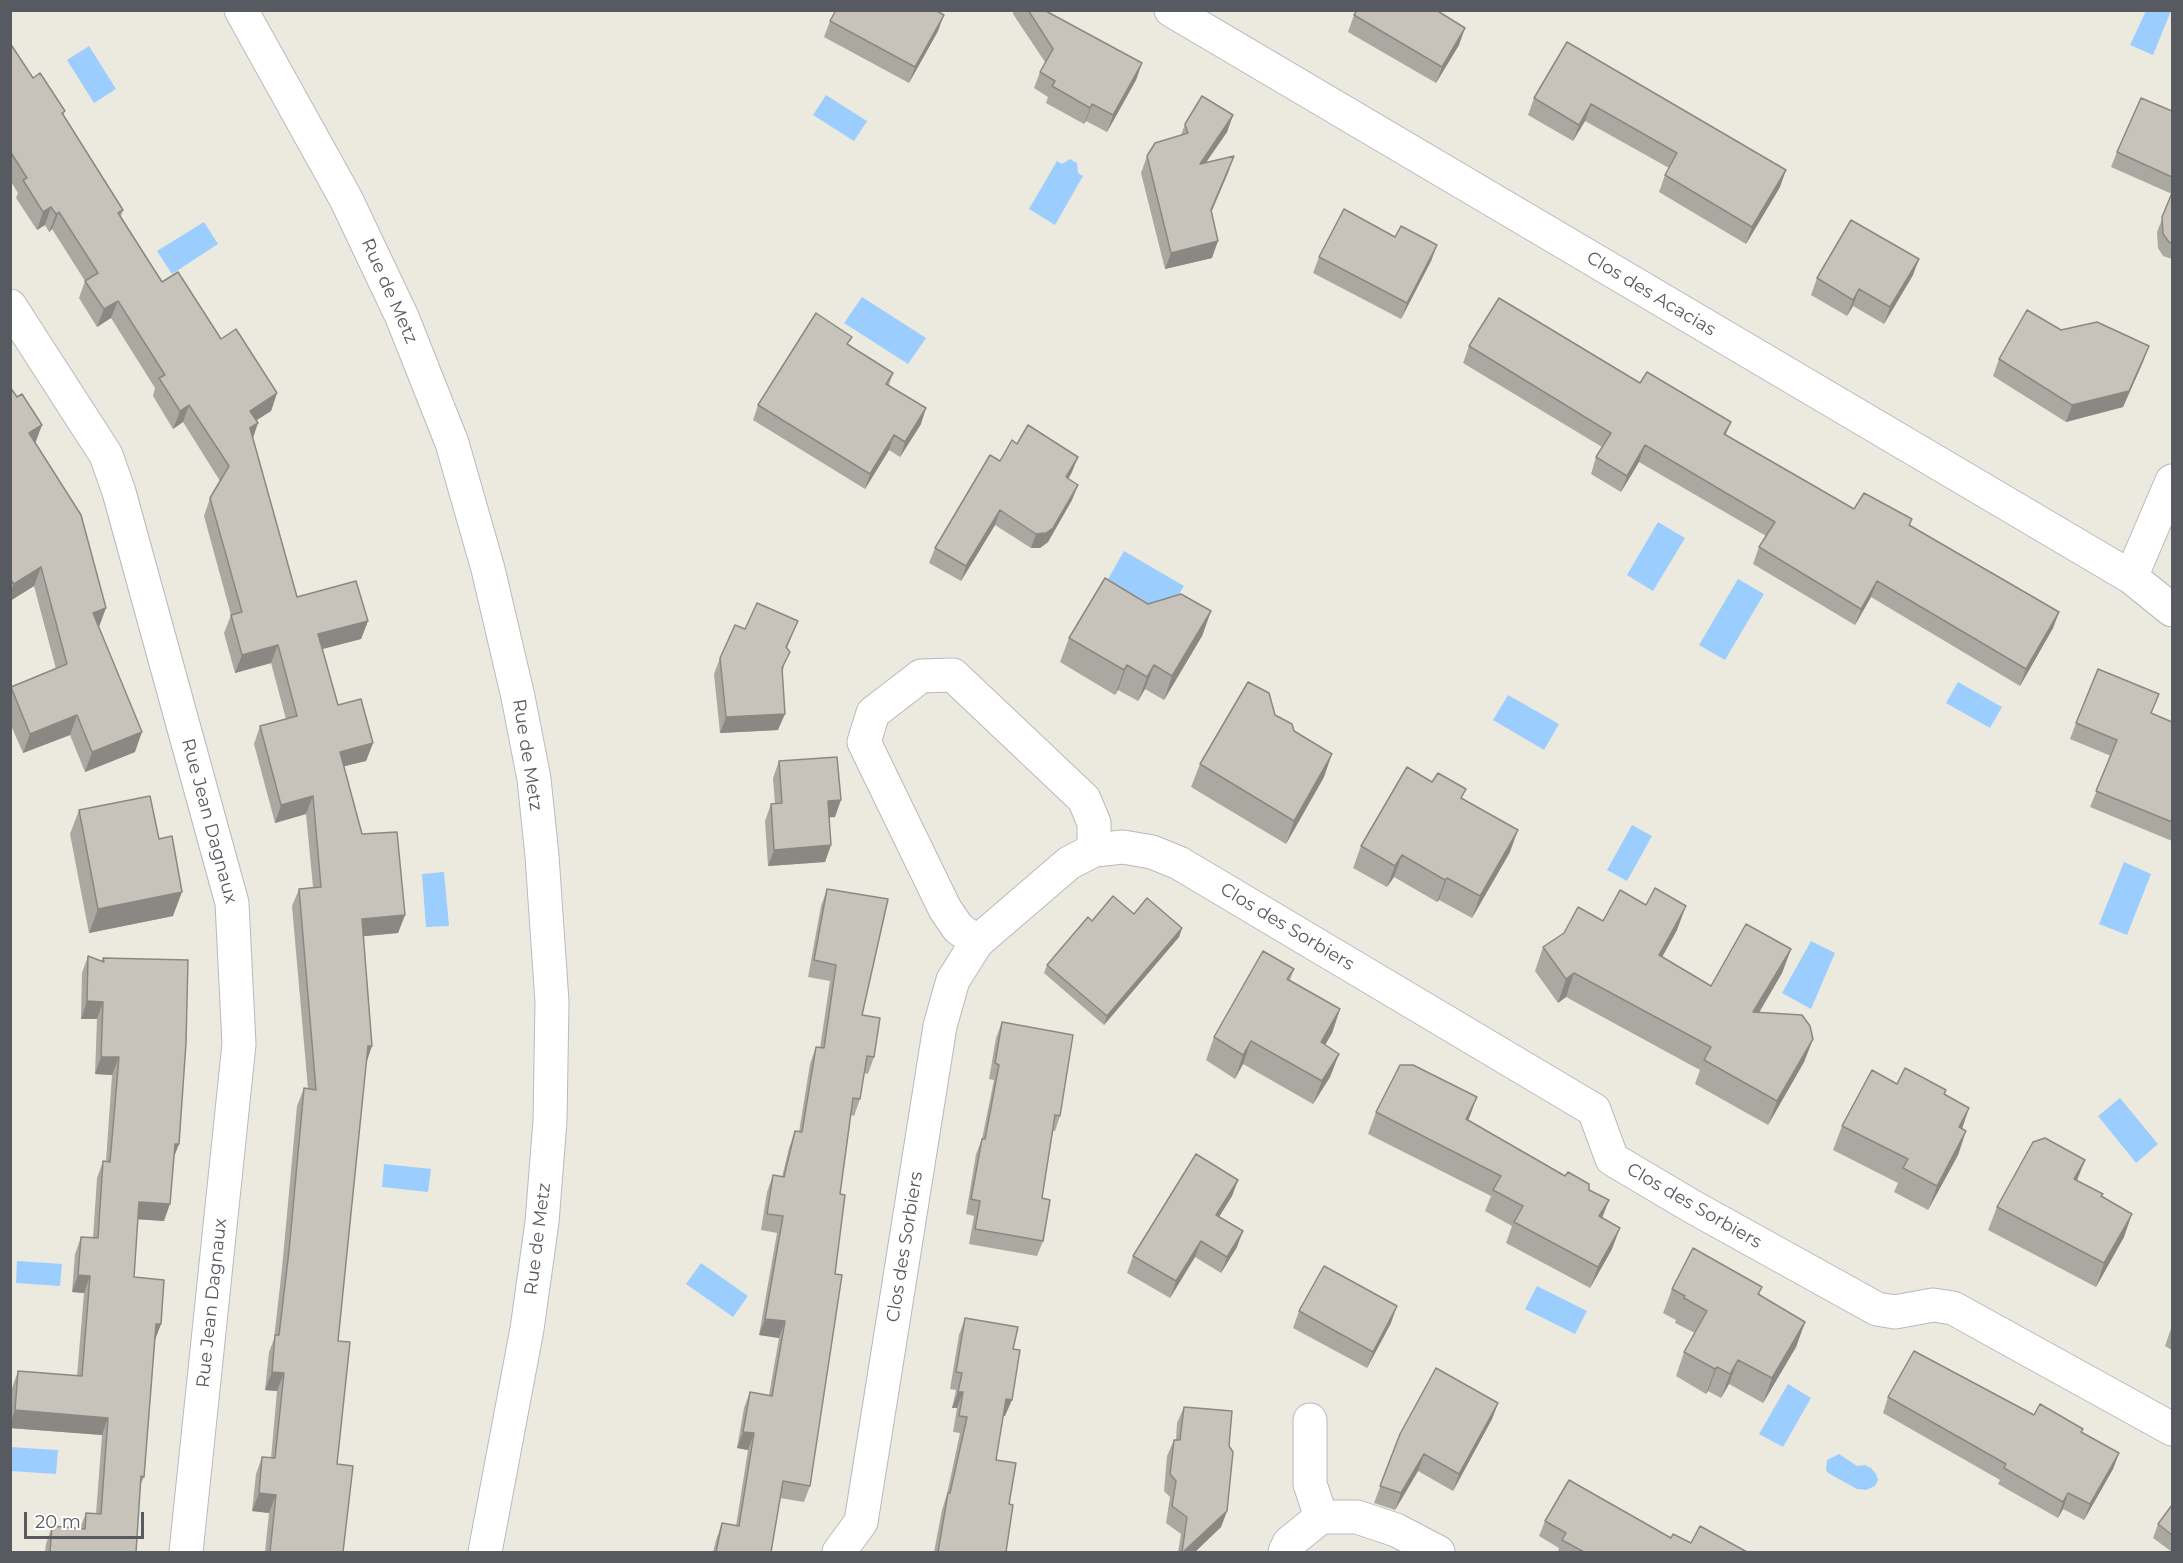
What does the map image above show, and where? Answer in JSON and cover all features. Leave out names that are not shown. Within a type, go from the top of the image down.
[{"type":"street","name":"Rue de Metz","points":[[241,10],[346,198],[402,317],[452,443],[488,569],[518,697],[534,779],[552,1002],[550,1121],[542,1222],[527,1329],[485,1552]]},
{"type":"street","name":"Clos des Acacias","points":[[1171,10],[2132,577],[2172,610]]},
{"type":"street","name":"Rue Jean Dagnaux","points":[[10,306],[106,455],[119,492],[232,903],[239,1044],[186,1552]]},
{"type":"street","points":[[2132,577],[2172,481]]},
{"type":"street","points":[[977,942],[958,928],[945,909],[864,742],[873,713],[921,676],[953,675],[1084,799],[1094,823],[1094,850]]},
{"type":"street","name":"Clos des Sorbiers","points":[[839,1552],[861,1522],[940,1026],[953,980],[977,942],[1069,862],[1094,850],[1123,847],[1152,852],[1179,863],[1594,1110],[1612,1159],[1693,1207],[1877,1309],[1895,1312],[1933,1305],[1953,1308],[2172,1429]]},
{"type":"street","points":[[1310,1420],[1310,1484],[1321,1517]]},
{"type":"street","points":[[1285,1552],[1289,1543],[1321,1517],[1357,1517],[1396,1530],[1438,1552]]},
{"type":"water","points":[[2146,11],[2171,11],[2153,55],[2130,45]]},
{"type":"water","points":[[89,46],[116,89],[94,103],[67,60]]},
{"type":"water","points":[[826,95],[867,121],[854,141],[813,115]]},
{"type":"water","points":[[1070,159],[1077,163],[1078,173],[1083,176],[1055,225],[1029,209],[1057,161],[1062,164]]},
{"type":"water","points":[[204,222],[218,244],[172,274],[157,251]]},
{"type":"water","points":[[862,297],[926,338],[908,364],[844,323]]},
{"type":"water","points":[[1658,522],[1685,538],[1653,591],[1627,575]]},
{"type":"water","points":[[1124,551],[1184,586],[1167,614],[1108,579]]},
{"type":"water","points":[[1738,579],[1764,594],[1725,660],[1699,645]]},
{"type":"water","points":[[1958,682],[2002,707],[1990,728],[1946,703]]},
{"type":"water","points":[[1508,695],[1559,724],[1544,750],[1493,720]]},
{"type":"water","points":[[1632,825],[1652,836],[1627,881],[1607,870]]},
{"type":"water","points":[[2124,862],[2151,874],[2127,935],[2099,924]]},
{"type":"water","points":[[444,872],[449,926],[426,927],[422,874]]},
{"type":"water","points":[[1811,941],[1835,953],[1811,1009],[1782,993]]},
{"type":"water","points":[[2120,1098],[2158,1144],[2136,1163],[2098,1116]]},
{"type":"water","points":[[384,1164],[431,1169],[428,1192],[382,1187]]},
{"type":"water","points":[[17,1261],[62,1264],[60,1286],[16,1283]]},
{"type":"water","points":[[701,1263],[748,1296],[733,1317],[686,1284]]},
{"type":"water","points":[[1537,1286],[1587,1311],[1575,1334],[1525,1309]]},
{"type":"water","points":[[1788,1384],[1811,1398],[1783,1447],[1759,1434]]},
{"type":"water","points":[[10,1447],[58,1450],[56,1474],[11,1471]]},
{"type":"water","points":[[1839,1454],[1857,1466],[1865,1465],[1871,1468],[1878,1480],[1875,1486],[1866,1490],[1857,1489],[1828,1473],[1827,1460]]},
{"type":"building","points":[[836,10],[935,10],[944,15],[915,67],[830,21]]},
{"type":"building","points":[[1028,10],[1044,10],[1142,63],[1113,115],[1092,104],[1090,108],[1052,86],[1055,81],[1040,72],[1053,49]]},
{"type":"building","points":[[1357,10],[1436,10],[1465,28],[1442,67],[1354,15]]},
{"type":"building","points":[[1567,42],[1786,170],[1752,227],[1665,175],[1677,153],[1591,104],[1579,125],[1534,98]]},
{"type":"building","points":[[10,43],[33,78],[40,73],[65,111],[62,113],[123,210],[118,213],[162,282],[178,272],[221,339],[236,329],[277,393],[250,411],[258,423],[250,428],[297,597],[356,581],[368,621],[318,634],[338,705],[361,699],[373,743],[340,752],[362,834],[397,832],[405,915],[362,919],[372,1046],[368,1046],[338,1341],[350,1342],[337,1464],[353,1466],[343,1552],[270,1552],[276,1495],[259,1493],[262,1457],[275,1458],[284,1373],[272,1372],[275,1335],[279,1335],[289,1251],[304,1088],[316,1090],[299,889],[321,887],[313,796],[281,805],[260,726],[297,716],[278,645],[242,655],[231,615],[242,612],[210,498],[229,466],[189,405],[180,411],[159,378],[165,375],[118,301],[104,309],[85,281],[98,273],[59,212],[56,214],[51,207],[43,212],[23,180],[27,178],[10,151]]},
{"type":"building","points":[[1202,96],[1233,115],[1200,164],[1234,156],[1211,210],[1218,241],[1171,253],[1147,156],[1155,143],[1188,133],[1185,124]]},
{"type":"building","points":[[2141,98],[2172,111],[2172,177],[2117,152]]},
{"type":"building","points":[[2172,193],[2172,243],[2163,234],[2162,217]]},
{"type":"building","points":[[1344,209],[1395,237],[1401,226],[1437,245],[1407,303],[1319,257]]},
{"type":"building","points":[[1851,220],[1919,259],[1890,307],[1859,289],[1853,300],[1817,278]]},
{"type":"building","points":[[1499,298],[1640,383],[1647,372],[1731,422],[1724,434],[1854,509],[1864,493],[1912,519],[1909,525],[2059,612],[2026,669],[1877,581],[1861,609],[1759,547],[1775,522],[1645,445],[1627,476],[1596,457],[1611,433],[1469,346]]},
{"type":"building","points":[[2027,310],[2061,330],[2097,322],[2149,346],[2129,391],[2072,405],[1999,359]]},
{"type":"building","points":[[816,313],[852,337],[847,344],[893,373],[886,384],[926,408],[905,442],[894,435],[870,474],[758,405]]},
{"type":"building","points":[[10,387],[17,397],[22,394],[42,425],[29,433],[81,515],[106,608],[93,613],[142,732],[92,752],[77,715],[30,734],[11,687],[67,664],[41,567],[14,584],[10,579]]},
{"type":"building","points":[[1028,425],[1078,457],[1066,477],[1078,485],[1053,528],[1046,533],[1036,534],[1000,510],[966,566],[935,548],[990,455],[1000,461],[1012,440],[1017,444]]},
{"type":"building","points":[[1105,578],[1148,604],[1181,594],[1211,611],[1172,676],[1154,665],[1147,677],[1127,665],[1124,670],[1069,638]]},
{"type":"building","points":[[757,603],[798,621],[786,647],[790,652],[782,668],[785,714],[726,717],[720,658],[735,625],[745,629]]},
{"type":"building","points":[[2098,669],[2159,694],[2151,713],[2172,722],[2172,822],[2096,791],[2117,740],[2076,723]]},
{"type":"building","points":[[1248,682],[1269,693],[1275,715],[1292,724],[1294,731],[1332,754],[1294,821],[1200,764]]},
{"type":"building","points":[[837,757],[841,800],[828,801],[831,845],[774,850],[771,804],[782,803],[779,761]]},
{"type":"building","points":[[1407,767],[1432,782],[1438,773],[1466,789],[1461,798],[1518,830],[1480,896],[1447,878],[1445,880],[1402,855],[1395,866],[1361,846]]},
{"type":"building","points":[[150,796],[159,839],[172,836],[182,892],[98,909],[79,810]]},
{"type":"building","points":[[1655,888],[1686,906],[1659,955],[1711,986],[1746,924],[1791,949],[1753,1012],[1802,1015],[1810,1026],[1813,1039],[1777,1101],[1704,1060],[1711,1047],[1574,973],[1566,979],[1543,947],[1564,933],[1578,907],[1603,921],[1620,890],[1646,905]]},
{"type":"building","points":[[827,889],[888,899],[862,1015],[880,1018],[874,1057],[867,1056],[860,1099],[853,1098],[840,1194],[845,1195],[835,1274],[842,1275],[810,1486],[783,1481],[771,1552],[716,1552],[722,1523],[739,1526],[754,1433],[743,1432],[750,1392],[772,1396],[785,1321],[765,1319],[783,1216],[767,1214],[773,1175],[784,1177],[795,1131],[802,1132],[816,1047],[824,1048],[836,965],[814,960]]},
{"type":"building","points":[[1113,896],[1134,914],[1147,898],[1182,928],[1107,1016],[1047,965],[1088,917],[1092,921]]},
{"type":"building","points":[[1263,951],[1294,969],[1287,979],[1340,1009],[1321,1042],[1339,1054],[1322,1081],[1251,1041],[1243,1055],[1214,1037]]},
{"type":"building","points":[[88,956],[104,962],[103,958],[188,960],[186,1043],[179,1144],[175,1144],[170,1204],[139,1202],[134,1277],[164,1280],[161,1324],[156,1324],[136,1552],[50,1552],[52,1526],[85,1529],[86,1513],[101,1514],[108,1418],[15,1410],[18,1371],[82,1376],[90,1276],[78,1275],[81,1237],[98,1238],[103,1161],[110,1162],[119,1057],[101,1057],[103,1002],[87,1001]]},
{"type":"building","points":[[1002,1022],[1073,1035],[1060,1116],[1055,1115],[1042,1198],[1050,1200],[1043,1241],[975,1229],[980,1201],[971,1199],[999,1065],[995,1063]]},
{"type":"building","points":[[1400,1065],[1413,1065],[1477,1097],[1466,1119],[1565,1176],[1568,1172],[1589,1184],[1589,1190],[1609,1200],[1599,1216],[1620,1228],[1598,1267],[1514,1222],[1523,1206],[1493,1190],[1501,1176],[1376,1112]]},
{"type":"building","points":[[1905,1068],[1946,1090],[1944,1094],[1969,1108],[1959,1127],[1966,1131],[1937,1186],[1903,1168],[1908,1159],[1842,1126],[1872,1070],[1897,1084]]},
{"type":"building","points":[[2045,1138],[2085,1160],[2074,1179],[2103,1194],[2101,1196],[2132,1214],[2104,1263],[1997,1207],[2033,1142]]},
{"type":"building","points":[[1196,1154],[1238,1180],[1216,1215],[1243,1231],[1227,1257],[1201,1241],[1176,1281],[1133,1256]]},
{"type":"building","points":[[1693,1248],[1762,1287],[1758,1294],[1805,1322],[1772,1378],[1738,1360],[1730,1374],[1717,1367],[1715,1369],[1684,1352],[1707,1311],[1672,1289]]},
{"type":"building","points":[[1324,1266],[1397,1306],[1373,1352],[1299,1311]]},
{"type":"building","points":[[965,1318],[1018,1327],[1013,1349],[1020,1350],[1012,1400],[1006,1399],[996,1460],[1016,1463],[1009,1504],[1013,1505],[1006,1552],[938,1552],[948,1493],[950,1493],[967,1417],[959,1416],[963,1392],[958,1392],[962,1373],[956,1372]]},
{"type":"building","points":[[1914,1351],[2034,1415],[2040,1404],[2083,1429],[2081,1432],[2119,1453],[2090,1504],[2068,1493],[2063,1502],[2004,1468],[2006,1464],[1888,1397]]},
{"type":"building","points":[[1436,1368],[1498,1403],[1459,1474],[1424,1454],[1401,1493],[1380,1486],[1400,1434]]},
{"type":"building","points":[[1184,1407],[1232,1411],[1229,1446],[1233,1452],[1227,1511],[1182,1552],[1187,1517],[1172,1506],[1176,1481],[1170,1474],[1174,1440],[1180,1440]]},
{"type":"building","points":[[1569,1480],[1671,1538],[1673,1534],[1691,1543],[1700,1526],[1747,1552],[1584,1552],[1562,1540],[1566,1533],[1545,1521]]},
{"type":"building","points":[[2172,1505],[2172,1535],[2158,1524]]}]
